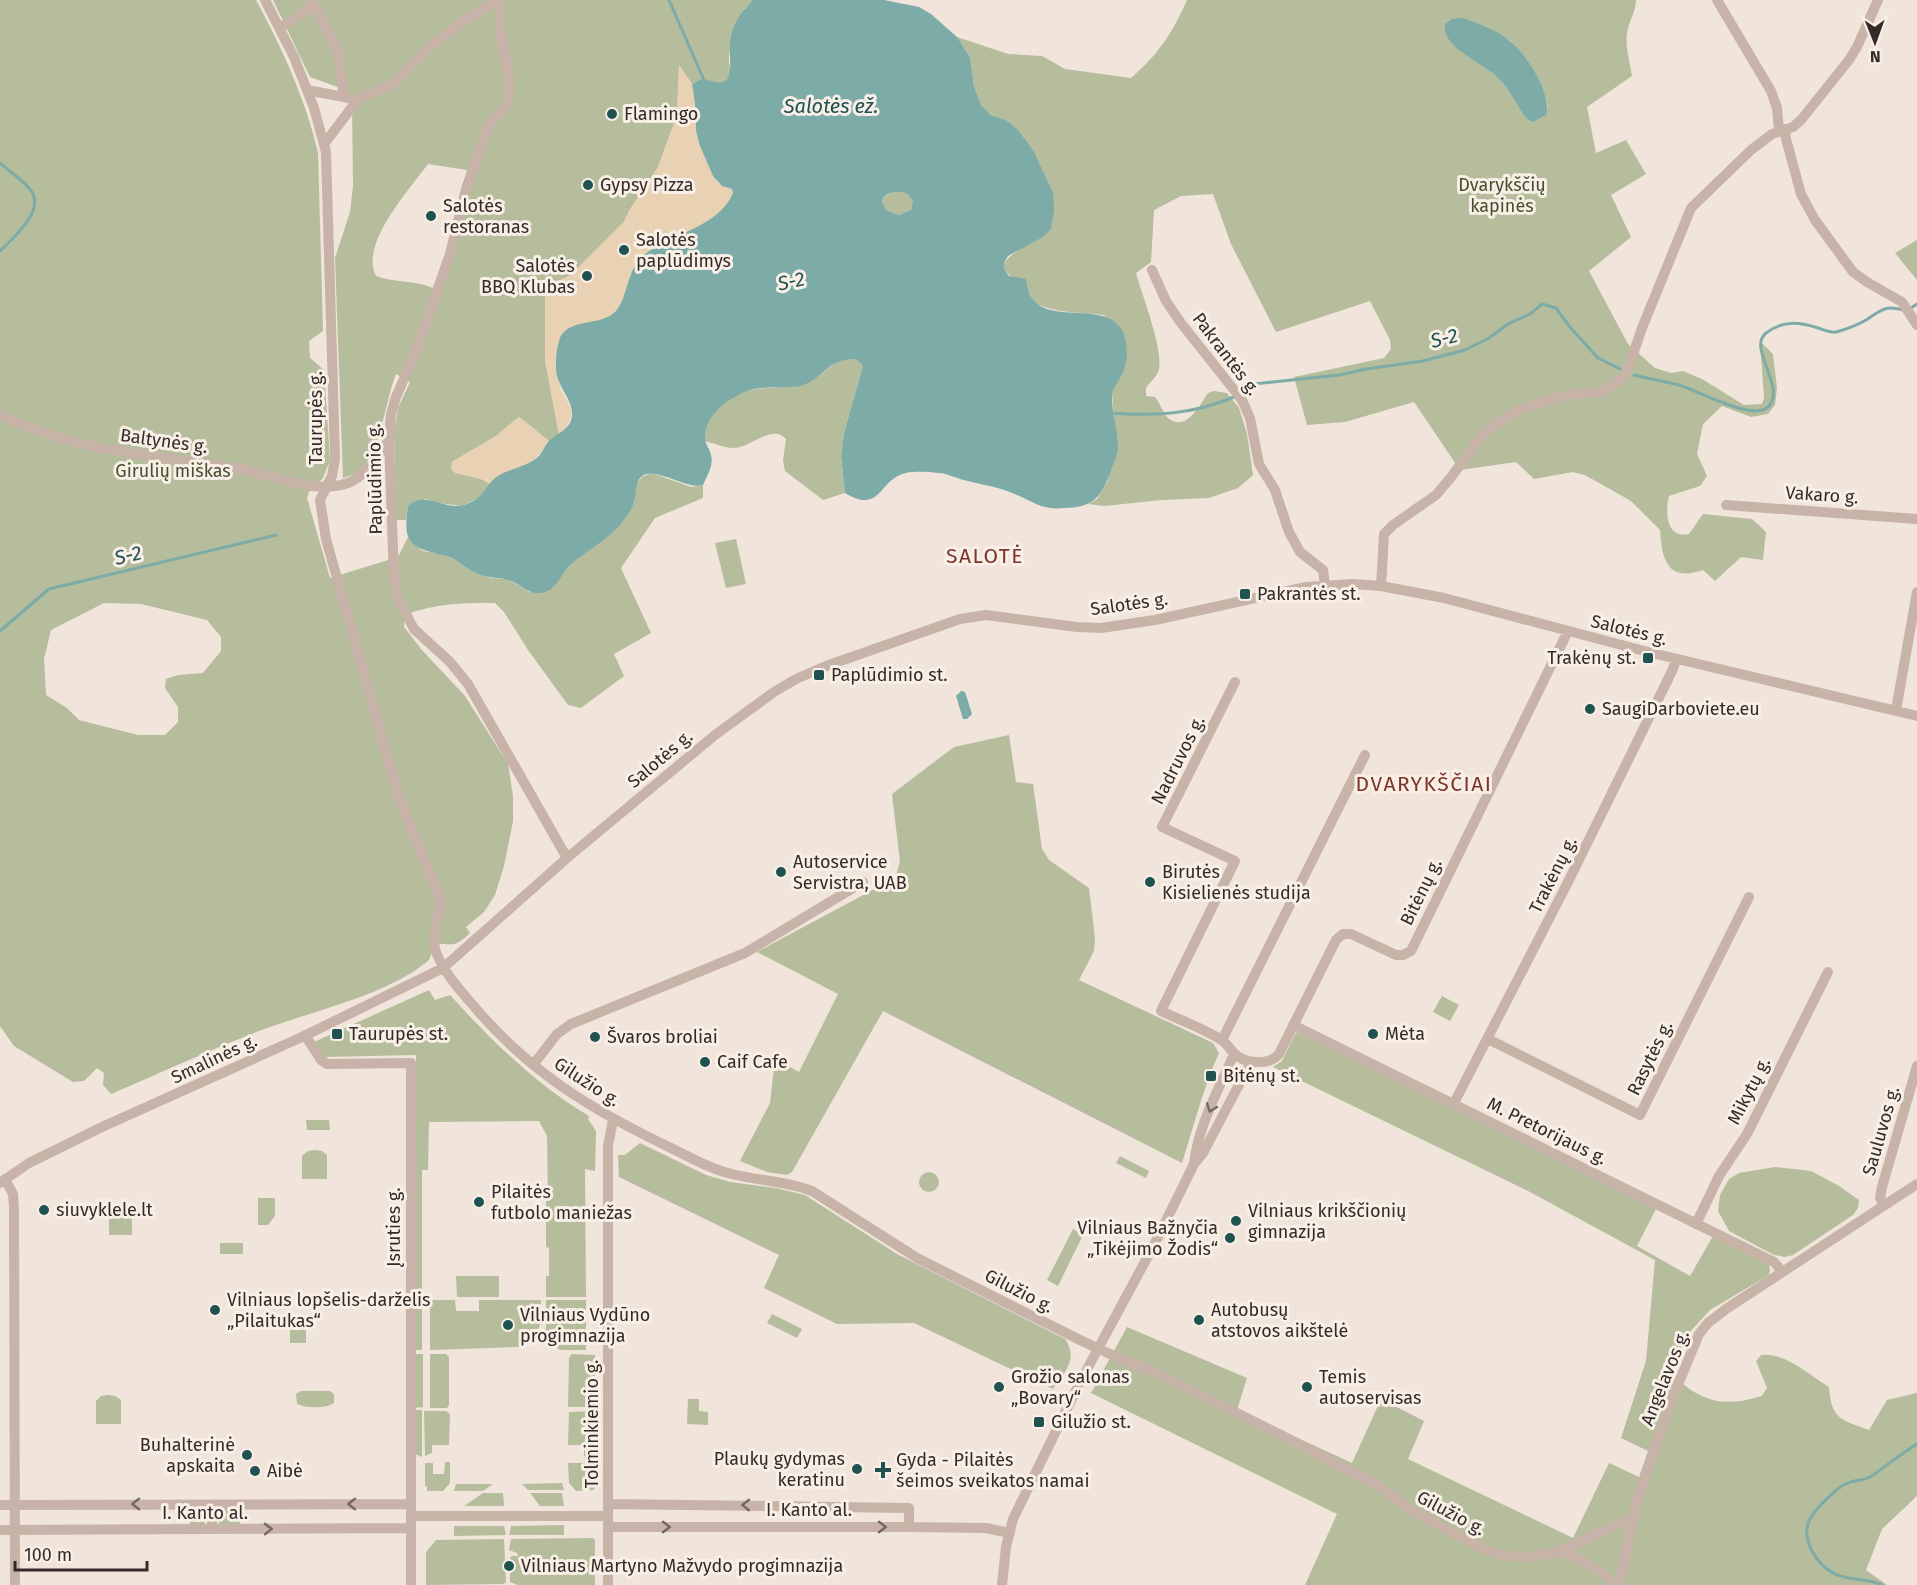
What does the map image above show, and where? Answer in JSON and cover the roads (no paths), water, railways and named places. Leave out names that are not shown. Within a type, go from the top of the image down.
[{"type":"street","name":"Taurupės g.","points":[[265,0],[281,28],[307,90],[325,143],[335,458],[332,476],[320,500],[326,539],[399,798],[440,898],[434,943],[443,968]]},
{"type":"street","points":[[325,143],[358,99],[393,84],[430,47],[459,24],[499,0]]},
{"type":"street","name":"Paplūdimio g.","points":[[499,0],[508,81],[507,103],[489,125],[470,178],[450,254],[391,414],[389,440],[393,578],[398,599],[414,629],[450,662],[468,684],[567,858]]},
{"type":"street","points":[[1717,0],[1771,91],[1801,194],[1815,220],[1853,272],[1902,302],[1917,325]]},
{"type":"street","points":[[1381,586],[1384,534],[1393,525],[1436,495],[1488,430],[1522,409],[1574,394],[1600,392],[1622,378],[1629,366],[1691,208],[1751,150],[1801,120],[1849,60],[1878,0]]},
{"type":"street","points":[[281,28],[313,2],[338,52],[344,97]]},
{"type":"street","points":[[307,90],[358,99]]},
{"type":"street","name":"Pakrantės g.","points":[[1152,270],[1166,301],[1181,323],[1242,400],[1250,418],[1259,464],[1275,490],[1296,545],[1311,562],[1323,570],[1325,585]]},
{"type":"street","name":"Baltynės g.","points":[[0,415],[30,429],[72,442],[129,454],[256,472],[309,485],[327,486]]},
{"type":"street","points":[[327,486],[351,482],[371,466],[389,440]]},
{"type":"street","name":"Vakaro g.","points":[[1726,505],[1917,519]]},
{"type":"street","name":"Salotės g.","points":[[443,968],[567,858],[715,735],[774,692],[826,666],[972,617],[986,615],[1101,628],[1155,620],[1287,590],[1325,585],[1381,586],[1444,598],[1569,632],[1917,716]]},
{"type":"street","points":[[1896,710],[1917,592]]},
{"type":"street","name":"Bitėnų g.","points":[[1251,1062],[1267,1062],[1275,1058],[1340,936],[1351,934],[1400,956],[1411,951],[1569,632]]},
{"type":"street","name":"Trakėnų g.","points":[[1454,1103],[1609,800],[1673,669],[1676,658]]},
{"type":"street","name":"Nadruvos g.","points":[[1222,1040],[1161,1011],[1235,861],[1162,827],[1234,682]]},
{"type":"street","points":[[1002,1585],[1013,1519],[1079,1384],[1157,1239],[1194,1164],[1203,1153],[1251,1062],[1234,1054],[1222,1040],[1365,755]]},
{"type":"street","points":[[533,1065],[557,1035],[571,1024],[744,953],[863,882]]},
{"type":"street","name":"Rasytės g.","points":[[1488,1039],[1640,1115],[1749,897]]},
{"type":"street","name":"Smalinės g.","points":[[3,1181],[29,1163],[102,1127],[305,1035],[443,968]]},
{"type":"street","name":"Gilužio g.","points":[[443,968],[493,1029],[533,1065],[613,1120],[727,1173],[795,1184],[812,1191],[917,1258],[1125,1361],[1153,1371],[1336,1463],[1379,1486],[1412,1511],[1488,1551],[1506,1556],[1526,1557],[1557,1552],[1576,1557],[1608,1577],[1613,1585]]},
{"type":"street","name":"Mikytų g.","points":[[1696,1224],[1719,1176],[1747,1134],[1828,972]]},
{"type":"street","name":"M. Pretorijaus g.","points":[[1293,1025],[1774,1262],[1782,1271]]},
{"type":"street","name":"Įsruties g.","points":[[305,1035],[321,1060],[327,1064],[411,1063],[411,1585]]},
{"type":"street","points":[[1194,1164],[1196,1149],[1234,1054]]},
{"type":"street","name":"Sauluvos g.","points":[[1884,1204],[1880,1198],[1882,1187],[1917,1066]]},
{"type":"street","name":"Tolminkiemio g.","points":[[608,1585],[608,1146],[613,1120]]},
{"type":"street","points":[[3,1181],[11,1188],[14,1208],[15,1585]]},
{"type":"street","name":"Angelavos g.","points":[[1619,1585],[1632,1520],[1672,1399],[1699,1334],[1708,1323],[1726,1309],[1917,1184]]},
{"type":"street","points":[[212,1504],[212,1529]]},
{"type":"street","name":"I. Kanto al.","points":[[0,1505],[212,1504],[411,1510],[769,1527],[986,1528],[1010,1533]]},
{"type":"street","name":"I. Kanto al.","points":[[608,1504],[909,1508],[909,1527]]},
{"type":"street","points":[[769,1506],[769,1527]]},
{"type":"street","points":[[812,1527],[813,1506]]},
{"type":"street","points":[[1557,1552],[1620,1523],[1632,1520]]},
{"type":"street","name":"I. Kanto al.","points":[[0,1530],[411,1528]]},
{"type":"water","name":"Salotės ež.","points":[[752,0],[884,0],[919,7],[931,14],[957,37],[970,57],[974,86],[981,105],[991,115],[1006,120],[1018,130],[1033,150],[1053,193],[1054,210],[1051,229],[1043,237],[1008,256],[1004,269],[1009,276],[1026,279],[1032,298],[1044,308],[1060,312],[1096,315],[1112,320],[1123,332],[1127,353],[1126,361],[1112,395],[1118,447],[1104,487],[1095,499],[1082,506],[1052,508],[1041,506],[994,487],[945,474],[918,472],[897,476],[873,498],[857,499],[845,493],[841,456],[844,433],[863,366],[856,359],[846,359],[832,365],[808,383],[794,387],[754,389],[737,396],[721,407],[709,421],[706,429],[705,440],[712,463],[703,485],[696,486],[655,474],[642,476],[637,485],[633,505],[620,525],[570,565],[554,586],[547,591],[530,592],[510,581],[482,575],[447,556],[415,545],[410,541],[406,528],[408,506],[422,500],[429,500],[457,506],[477,499],[498,476],[529,463],[539,456],[549,441],[570,423],[572,411],[559,382],[556,369],[557,349],[563,333],[574,326],[602,319],[614,313],[619,308],[634,267],[645,254],[706,222],[726,205],[733,193],[732,189],[722,186],[713,176],[700,146],[696,131],[692,84],[703,78],[723,82],[728,78],[734,26]],"holes":[[[896,192],[907,194],[913,201],[911,210],[899,215],[886,210],[882,201],[885,196]]]},
{"type":"water","points":[[1463,18],[1499,34],[1510,41],[1523,55],[1542,86],[1546,97],[1546,115],[1533,122],[1526,118],[1499,79],[1465,55],[1450,41],[1445,24],[1452,19]]},
{"type":"water","points":[[961,691],[965,692],[972,714],[967,719],[963,719],[956,696]]},
{"type":"waterway","points":[[669,0],[703,78]]},
{"type":"waterway","points":[[0,163],[19,178],[34,196],[32,213],[27,222],[0,251]]},
{"type":"waterway","name":"S-2","points":[[1243,392],[1254,384],[1340,375],[1423,361],[1465,350],[1489,338],[1508,324],[1530,314],[1542,304],[1556,308],[1598,358],[1620,369]]},
{"type":"waterway","name":"S-2","points":[[1911,308],[1917,304]]},
{"type":"waterway","name":"S-2","points":[[1634,375],[1679,385],[1739,408],[1752,411],[1762,410],[1769,406],[1773,398],[1771,378],[1761,348],[1761,340],[1766,333],[1779,326],[1792,323],[1836,332],[1859,324],[1883,309],[1903,310]]},
{"type":"waterway","name":"S-2","points":[[1109,413],[1173,413],[1203,408],[1234,397]]},
{"type":"waterway","name":"S-2","points":[[0,631],[49,589],[276,535]]},
{"type":"waterway","points":[[1882,1585],[1839,1576],[1827,1569],[1811,1550],[1807,1527],[1816,1510],[1838,1489],[1849,1482],[1872,1476],[1917,1444]]},
{"type":"place","name":"Flamingo","points":[[612,114]]},
{"type":"place","name":"Gypsy Pizza","points":[[588,185]]},
{"type":"place","name":"Salotės restoranas","points":[[431,216]]},
{"type":"place","name":"Salotės paplūdimys","points":[[624,250]]},
{"type":"place","name":"Salotės BBQ Klubas","points":[[587,276]]},
{"type":"place","name":"Pakrantės st.","points":[[1245,594]]},
{"type":"place","name":"Trakėnų st.","points":[[1648,658]]},
{"type":"place","name":"Paplūdimio st.","points":[[819,675]]},
{"type":"place","name":"SaugiDarboviete.eu","points":[[1590,709]]},
{"type":"place","name":"Autoservice Servistra, UAB","points":[[781,872]]},
{"type":"place","name":"Birutės Kisielienės studija","points":[[1150,882]]},
{"type":"place","name":"Taurupės st.","points":[[337,1034]]},
{"type":"place","name":"Mėta","points":[[1373,1034]]},
{"type":"place","name":"Švaros broliai","points":[[595,1037]]},
{"type":"place","name":"Caif Cafe","points":[[705,1062]]},
{"type":"place","name":"Bitėnų st.","points":[[1211,1076]]},
{"type":"place","name":"Pilaitės futbolo maniežas","points":[[479,1202]]},
{"type":"place","name":"siuvyklele.lt","points":[[44,1210]]},
{"type":"place","name":"Vilniaus krikščionių gimnazija","points":[[1236,1221]]},
{"type":"place","name":"Vilniaus Bažnyčia „Tikėjimo Žodis“","points":[[1230,1238]]},
{"type":"place","name":"Vilniaus lopšelis-darželis „Pilaitukas“","points":[[215,1310]]},
{"type":"place","name":"Autobusų atstovos aikštelė","points":[[1199,1320]]},
{"type":"place","name":"Vilniaus Vydūno progimnazija","points":[[508,1325]]},
{"type":"place","name":"Grožio salonas „Bovary“","points":[[999,1387]]},
{"type":"place","name":"Temis autoservisas","points":[[1307,1387]]},
{"type":"place","name":"Gilužio st.","points":[[1039,1422]]},
{"type":"place","name":"Buhalterinė apskaita","points":[[247,1455]]},
{"type":"place","name":"Plaukų gydymas keratinu","points":[[857,1469]]},
{"type":"place","name":"Gyda - Pilaitės šeimos sveikatos namai","points":[[883,1470]]},
{"type":"place","name":"Aibė","points":[[255,1471]]},
{"type":"place","name":"Vilniaus Martyno Mažvydo progimnazija","points":[[509,1566]]},
{"type":"district","name":"SALOTĖ","points":[[985,556]]},
{"type":"district","name":"DVARYKŠČIAI","points":[[1424,784]]},
{"type":"park label","name":"Dvarykščių kapinės","points":[[1502,195]]},
{"type":"park label","name":"Girulių miškas","points":[[173,471]]}]
